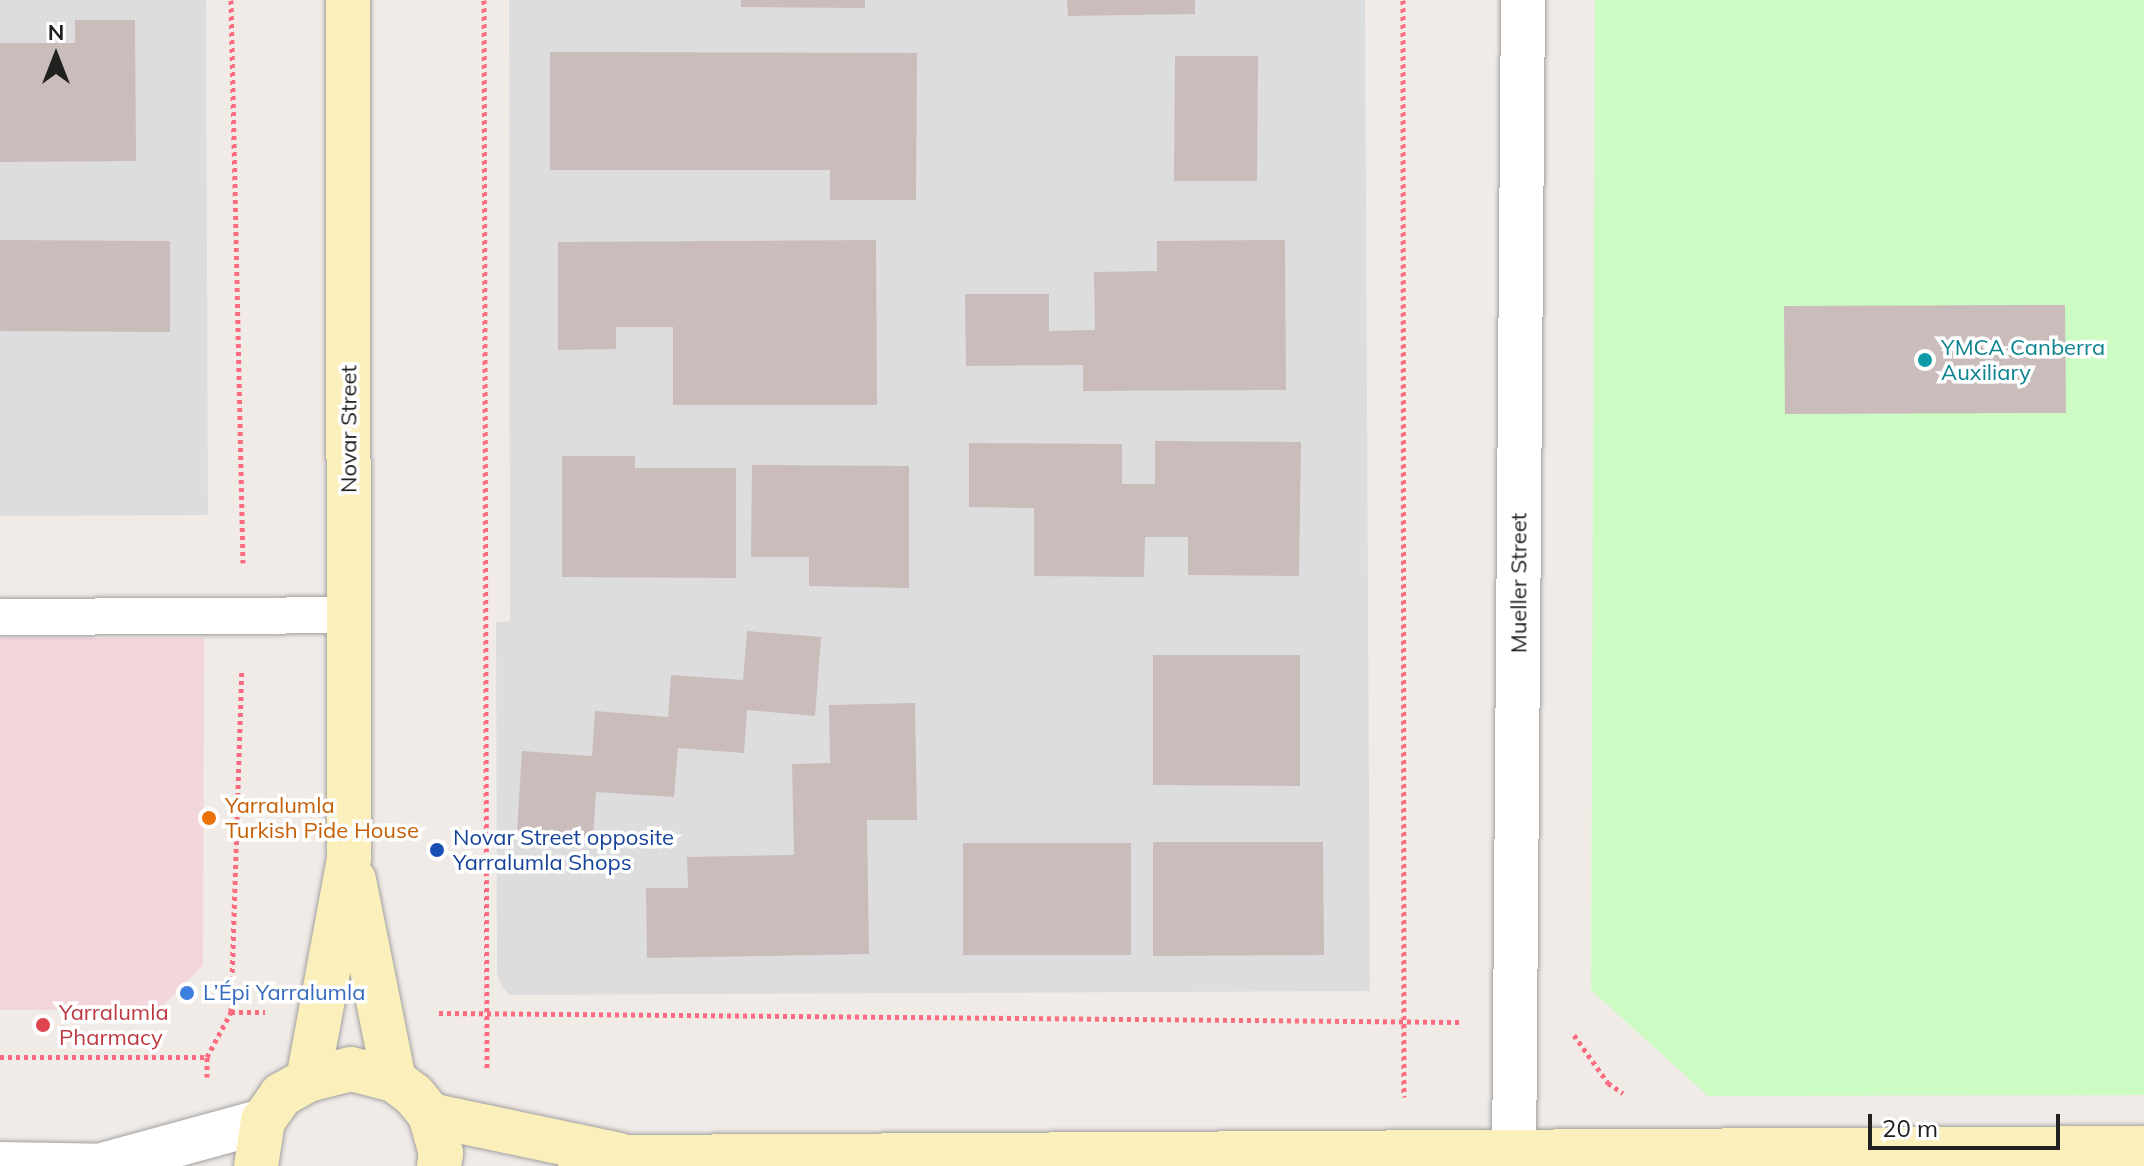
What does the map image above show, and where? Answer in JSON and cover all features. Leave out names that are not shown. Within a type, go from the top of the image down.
[{"type":"street","name":"Novar Street","points":[[308,1080],[349,858],[348,0]]},
{"type":"street","name":"Mueller Street","points":[[1514,1159],[1523,0]]},
{"type":"street","name":"Novar Street","points":[[349,858],[394,1080]]},
{"type":"street","points":[[256,1166],[263,1121],[281,1095],[308,1080],[351,1069],[394,1080],[430,1115],[441,1153],[439,1166]]},
{"type":"street","points":[[430,1115],[629,1157]]},
{"type":"street","points":[[0,1164],[111,1165],[263,1121]]},
{"type":"street","points":[[580,1166],[629,1157],[1404,1153],[1514,1159],[2144,1148]]},
{"type":"lane","points":[[0,617],[349,615]]},
{"type":"path","points":[[231,0],[244,616],[231,1012]]},
{"type":"path","points":[[484,0],[488,1127]]},
{"type":"path","points":[[1403,0],[1404,1153]]},
{"type":"path","points":[[381,1013],[1515,1022],[1568,1025],[1608,1083],[1627,1095]]},
{"type":"path","points":[[0,1057],[207,1057]]},
{"type":"shaded area","points":[[0,0],[206,0],[208,515],[0,516]]},
{"type":"shaded area","points":[[509,0],[1365,0],[1370,991],[510,995],[503,988],[497,974],[496,622],[510,621]]},
{"type":"shaded area","points":[[0,638],[204,638],[203,965],[159,1010],[0,1010]]},
{"type":"green space","points":[[1595,0],[2144,0],[2144,1095],[1708,1096],[1591,990]]},
{"type":"building","points":[[741,0],[865,0],[865,8],[741,7]]},
{"type":"building","points":[[1067,0],[1195,0],[1195,14],[1068,16]]},
{"type":"building","points":[[75,20],[135,20],[136,161],[0,162],[0,43],[75,43]]},
{"type":"building","points":[[550,52],[917,53],[916,200],[830,200],[830,170],[550,170]]},
{"type":"building","points":[[1175,56],[1258,56],[1257,181],[1174,181]]},
{"type":"building","points":[[0,240],[170,241],[170,332],[0,331]]},
{"type":"building","points":[[876,240],[877,405],[673,405],[673,327],[616,327],[616,349],[558,350],[558,242]]},
{"type":"building","points":[[1285,240],[1286,390],[1083,391],[1083,365],[966,366],[965,294],[1049,294],[1049,331],[1095,330],[1094,272],[1157,271],[1157,241]]},
{"type":"building","name":"YMCA Canberra Auxiliary","points":[[2065,305],[2066,413],[1785,414],[1784,306]]},
{"type":"building","points":[[1155,441],[1301,442],[1299,576],[1188,575],[1188,537],[1145,537],[1144,577],[1034,576],[1034,508],[969,507],[969,443],[1122,444],[1122,484],[1155,484]]},
{"type":"building","points":[[562,456],[635,456],[635,468],[736,468],[736,578],[562,577]]},
{"type":"building","points":[[752,465],[909,466],[909,588],[809,586],[809,557],[751,557]]},
{"type":"building","points":[[747,631],[821,637],[815,716],[747,710],[744,753],[678,748],[674,797],[596,792],[593,838],[517,832],[522,751],[592,756],[595,711],[668,717],[671,675],[743,680]]},
{"type":"building","points":[[1153,655],[1300,655],[1300,786],[1153,785]]},
{"type":"building","points":[[915,703],[917,820],[867,820],[869,954],[647,958],[646,888],[688,888],[687,857],[794,855],[792,764],[830,763],[829,705]]},
{"type":"building","points":[[1153,842],[1323,842],[1324,955],[1153,956]]},
{"type":"building","points":[[963,843],[1131,843],[1131,955],[963,955]]},
{"type":"place","name":"YMCA Canberra Auxiliary","points":[[1925,360]]},
{"type":"place","name":"Yarralumla Turkish Pide House","points":[[209,818]]},
{"type":"place","name":"Novar Street opposite Yarralumla Shops","points":[[437,850]]},
{"type":"place","name":"L’Épi Yarralumla","points":[[187,993]]},
{"type":"place","name":"Yarralumla Pharmacy","points":[[43,1025]]}]
